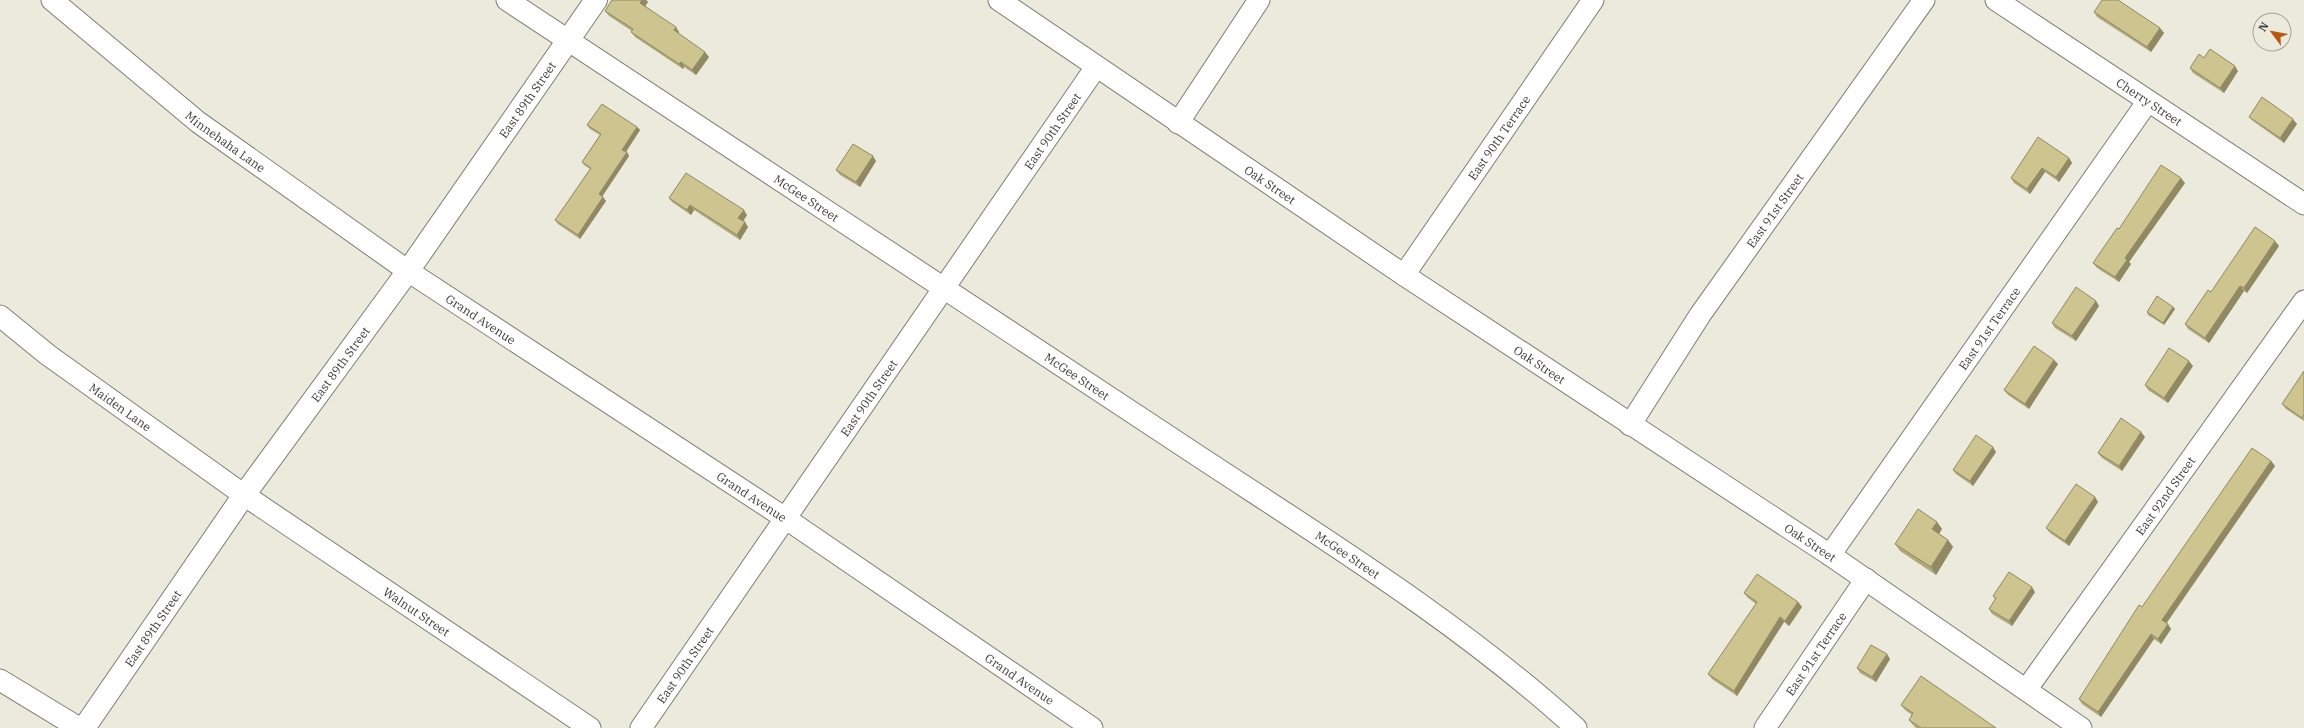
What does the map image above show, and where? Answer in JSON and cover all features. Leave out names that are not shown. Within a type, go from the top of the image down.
[{"type":"street","name":"Minnehaha Lane","points":[[52,0],[198,122],[408,271]]},
{"type":"street","name":"McGee Street","points":[[506,0],[944,287],[1411,598],[1540,695],[1576,728]]},
{"type":"street","name":"East 89th Street","points":[[84,728],[244,495],[408,271],[596,0]]},
{"type":"street","name":"Oak Street","points":[[999,0],[1404,276],[1866,579],[2081,728]]},
{"type":"street","points":[[1178,123],[1259,0]]},
{"type":"street","name":"East 90th Terrace","points":[[1404,276],[1593,0]]},
{"type":"street","name":"East 91st Street","points":[[1630,425],[1700,316],[1924,0]]},
{"type":"street","name":"Cherry Street","points":[[1996,0],[2304,204]]},
{"type":"street","name":"East 90th Street","points":[[641,728],[1096,67]]},
{"type":"street","name":"East 91st Terrace","points":[[1830,555],[2148,101]]},
{"type":"street","name":"Grand Avenue","points":[[408,271],[785,518],[1092,728]]},
{"type":"street","name":"East 92nd Street","points":[[2026,690],[2304,301]]},
{"type":"street","name":"Maiden Lane","points":[[0,316],[48,355],[244,495]]},
{"type":"street","name":"Walnut Street","points":[[244,495],[590,728]]},
{"type":"street","name":"East 91st Terrace","points":[[1765,728],[1866,579]]},
{"type":"street","points":[[0,680],[79,728]]},
{"type":"building","points":[[612,0],[642,0],[640,3],[676,27],[674,30],[705,52],[692,70],[681,62],[679,64],[631,32],[633,29],[605,11]]},
{"type":"building","points":[[2102,0],[2118,0],[2160,28],[2147,47],[2094,12]]},
{"type":"building","points":[[2210,49],[2235,66],[2220,88],[2190,68],[2199,54],[2204,58]]},
{"type":"building","points":[[2262,97],[2293,119],[2280,138],[2249,117]]},
{"type":"building","points":[[602,104],[637,127],[622,150],[627,152],[599,194],[603,197],[578,235],[555,220],[591,168],[582,162],[601,134],[587,125]]},
{"type":"building","points":[[2038,137],[2069,158],[2056,177],[2042,168],[2027,189],[2011,178]]},
{"type":"building","points":[[853,144],[873,156],[856,182],[836,170]]},
{"type":"building","points":[[2161,165],[2181,178],[2125,258],[2127,260],[2115,277],[2093,263],[2117,228],[2119,229]]},
{"type":"building","points":[[686,173],[744,210],[738,218],[745,222],[737,235],[690,205],[687,210],[669,198]]},
{"type":"building","points":[[2255,227],[2275,241],[2244,288],[2240,286],[2205,338],[2185,324],[2208,290],[2211,292]]},
{"type":"building","points":[[2076,287],[2096,301],[2072,336],[2052,323]]},
{"type":"building","points":[[2157,296],[2173,307],[2163,323],[2147,312]]},
{"type":"building","points":[[2034,346],[2054,360],[2025,404],[2004,390]]},
{"type":"building","points":[[2169,348],[2189,361],[2164,398],[2145,385]]},
{"type":"building","points":[[2304,371],[2304,415],[2302,418],[2282,404]]},
{"type":"building","points":[[2121,418],[2141,432],[2119,466],[2098,453]]},
{"type":"building","points":[[1976,435],[1993,447],[1970,481],[1953,470]]},
{"type":"building","points":[[2252,448],[2271,461],[2162,620],[2168,624],[2158,639],[2151,634],[2098,712],[2079,699],[2139,605],[2142,607]]},
{"type":"building","points":[[2076,484],[2095,497],[2065,541],[2046,528]]},
{"type":"building","points":[[1918,509],[1937,522],[1932,529],[1948,540],[1931,567],[1895,544]]},
{"type":"building","points":[[2009,572],[2032,587],[2009,621],[1989,609],[1996,598],[1993,596]]},
{"type":"building","points":[[1757,574],[1798,602],[1785,621],[1780,617],[1734,691],[1708,674],[1757,602],[1744,593]]},
{"type":"building","points":[[1871,645],[1887,654],[1872,677],[1857,668]]},
{"type":"building","points":[[1921,676],[1996,728],[1921,728],[1909,720],[1913,713],[1901,705]]}]
